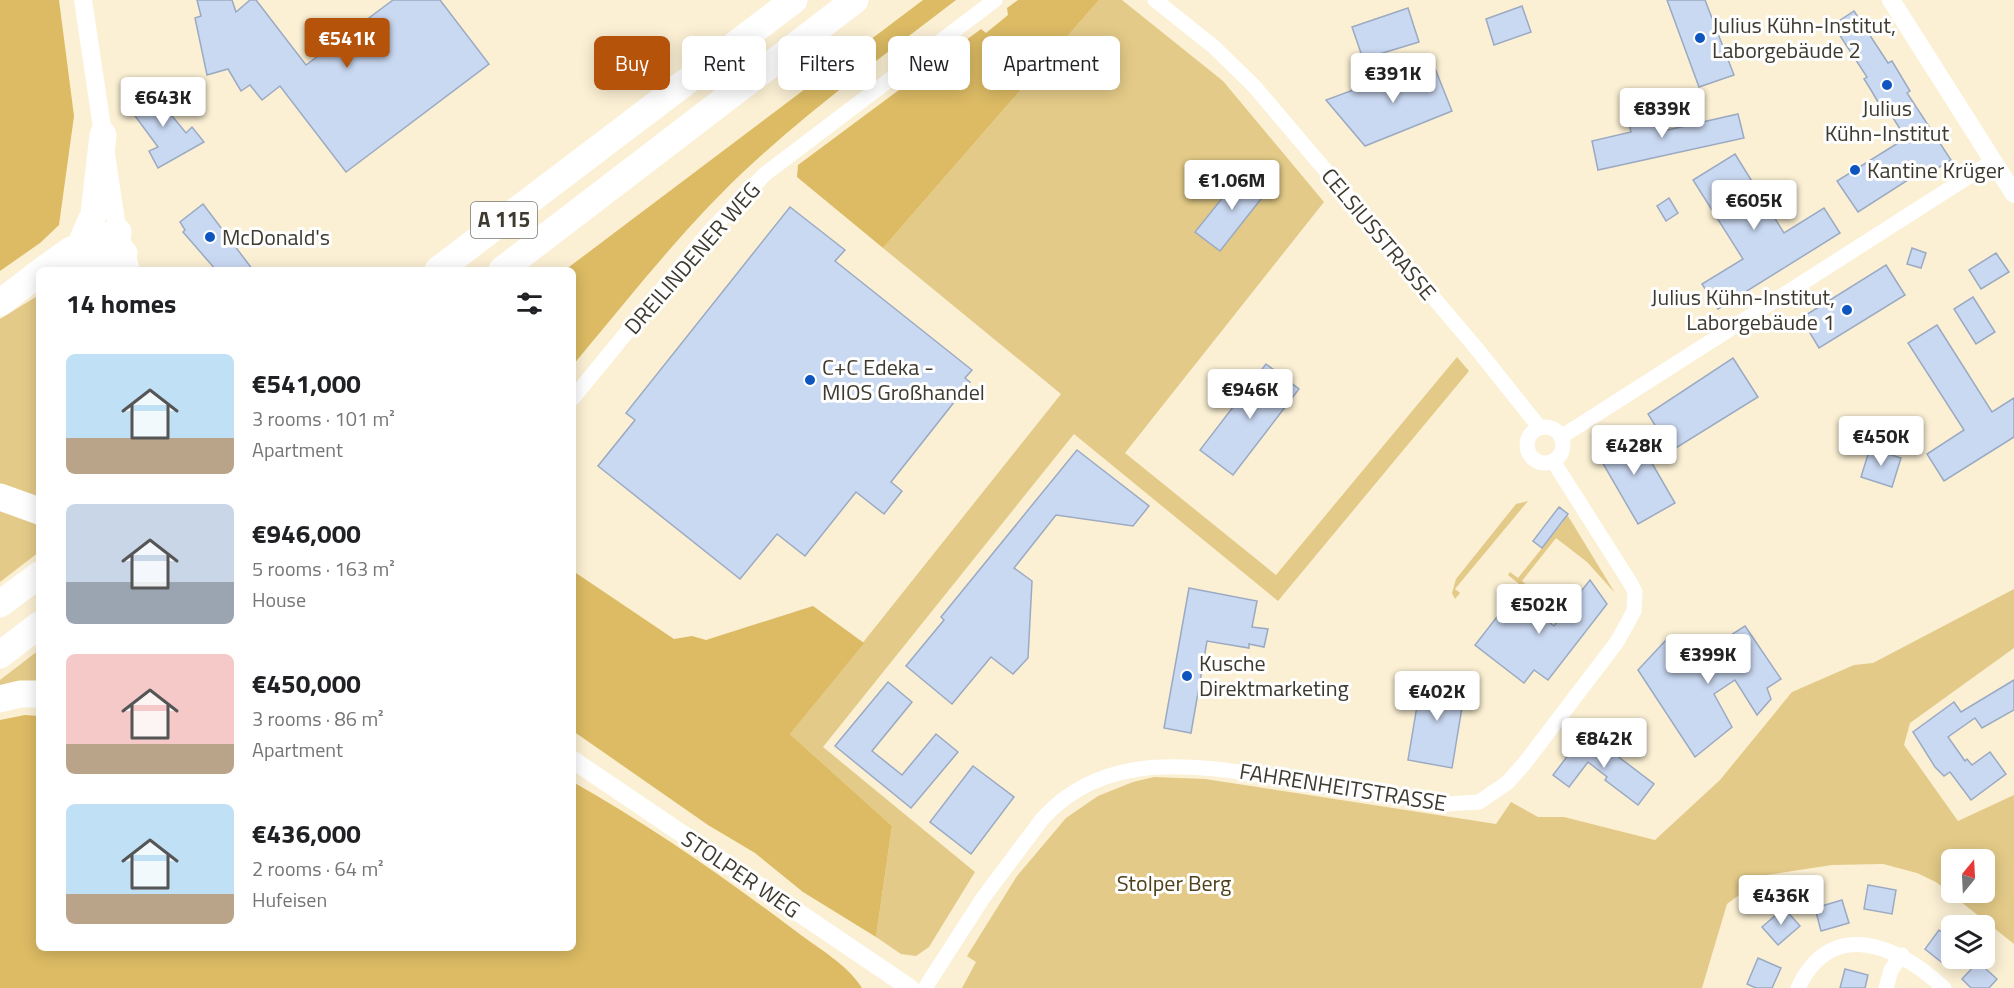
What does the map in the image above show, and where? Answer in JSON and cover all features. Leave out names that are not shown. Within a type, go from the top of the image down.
[{"type":"highway","name":"A 115","points":[[442,267],[794,0]]},
{"type":"highway","name":"A 115","points":[[506,267],[855,0]]},
{"type":"highway","points":[[77,259],[94,214],[103,135]]},
{"type":"highway","points":[[53,267],[77,259],[125,252]]},
{"type":"highway","points":[[4,300],[36,275]]},
{"type":"highway","points":[[4,300],[36,286]]},
{"type":"highway","points":[[0,497],[36,510]]},
{"type":"highway","points":[[0,604],[36,577]]},
{"type":"highway","points":[[0,655],[36,627]]},
{"type":"highway","points":[[0,699],[20,694],[36,694]]},
{"type":"street","points":[[83,0],[103,135],[125,252]]},
{"type":"street","name":"DREILINDENER WEG","points":[[576,394],[709,232],[765,174],[995,0]]},
{"type":"street","name":"CELSIUSSTRASSE","points":[[1155,0],[1214,47],[1254,86],[1477,349],[1540,428]]},
{"type":"street","points":[[1891,0],[2014,194]]},
{"type":"street","points":[[1561,437],[1993,161]]},
{"type":"street","points":[[1540,428],[1552,429],[1561,437],[1561,453],[1553,461],[1536,461],[1528,452],[1527,440],[1540,428]]},
{"type":"street","name":"FAHRENHEITSTRASSE","points":[[925,988],[983,897],[1042,818],[1053,806],[1075,792],[1120,773],[1143,767],[1195,765],[1447,804],[1479,802],[1507,783],[1617,642],[1635,605],[1635,592],[1627,577],[1553,461]]},
{"type":"street","name":"STOLPER WEG","points":[[576,762],[910,988]]},
{"type":"street","points":[[1798,988],[1815,962],[1826,952],[1845,946],[1864,944],[1902,955],[1944,988]]},
{"type":"street","points":[[1886,988],[1891,970],[1902,955]]},
{"type":"green space","points":[[1099,0],[1122,0],[1223,81],[1324,202],[1125,453],[1276,575],[1457,357],[1469,371],[1278,601],[1074,434],[823,747],[975,872],[929,947],[916,956],[901,954],[876,937],[892,826],[790,734],[1061,394],[883,248],[1021,90],[1120,90],[1120,36],[1068,36]]},
{"type":"green space","points":[[36,297],[36,499],[0,486],[0,319]]},
{"type":"green space","points":[[0,501],[36,513],[36,554],[0,582]]},
{"type":"green space","points":[[1528,501],[1455,589],[1460,593],[1455,599],[1452,593],[1456,579],[1516,504]]},
{"type":"green space","points":[[1560,506],[1615,593],[1587,562],[1556,538],[1522,581],[1531,589],[1529,592],[1508,575],[1510,572],[1518,578],[1563,522],[1557,510]]},
{"type":"green space","name":"Stolper Berg","points":[[2014,589],[2014,648],[1910,723],[1904,745],[1958,821],[2014,795],[2014,944],[1995,929],[1995,915],[1978,915],[1962,903],[1995,903],[1995,849],[1941,849],[1941,886],[1917,873],[1883,864],[1832,865],[1766,875],[1727,904],[1702,988],[962,988],[976,962],[967,956],[1017,876],[1066,818],[1098,796],[1133,782],[1154,777],[1205,779],[1496,824],[1511,802],[1538,817],[1564,817],[1655,840],[1720,780],[1792,692],[1854,665],[1873,663]]},
{"type":"green space","points":[[36,652],[36,684],[0,689],[0,680]]},
{"type":"shaded area","points":[[0,0],[59,0],[74,116],[59,225],[40,243],[0,271]]},
{"type":"shaded area","points":[[923,0],[956,0],[909,36],[888,36],[888,52],[876,61],[875,36]]},
{"type":"shaded area","points":[[1018,0],[1099,0],[1068,36],[982,36],[982,90],[1021,90],[883,248],[797,177],[798,165],[899,90],[970,90],[970,37],[981,29],[986,33],[1008,15],[1007,8]]},
{"type":"shaded area","points":[[804,90],[839,90],[729,185],[660,260],[576,361],[576,267],[569,267]]},
{"type":"shaded area","points":[[576,573],[674,639],[692,636],[706,640],[813,606],[864,643],[790,734],[892,826],[876,937],[803,892],[755,853],[708,825],[576,733]]},
{"type":"shaded area","points":[[25,715],[36,716],[36,951],[576,951],[576,784],[687,853],[743,892],[841,964],[862,988],[0,988],[0,720]]},
{"type":"building","points":[[197,0],[232,0],[236,12],[250,0],[256,0],[306,65],[393,0],[440,0],[489,64],[346,172],[280,86],[262,100],[250,85],[241,91],[228,69],[207,75],[195,18],[201,16]]},
{"type":"building","name":"Julius Kühn-Institut, Laborgebäude 2","points":[[1667,0],[1705,0],[1734,75],[1699,87]]},
{"type":"building","points":[[1522,6],[1531,32],[1494,45],[1486,19]]},
{"type":"building","points":[[1408,8],[1419,42],[1363,59],[1352,27]]},
{"type":"building","points":[[1854,11],[1888,63],[1892,61],[1910,91],[1907,93],[1951,160],[1928,174],[1925,169],[1858,212],[1837,181],[1906,138],[1886,107],[1882,109],[1864,79],[1867,77],[1833,25]]},
{"type":"building","points":[[1432,61],[1452,111],[1365,146],[1326,100]]},
{"type":"building","points":[[155,86],[172,107],[168,111],[186,133],[192,127],[204,142],[158,168],[149,151],[158,147],[127,105]]},
{"type":"building","points":[[1658,109],[1663,131],[1738,114],[1744,138],[1598,170],[1592,141],[1631,132],[1627,116]]},
{"type":"building","points":[[1735,154],[1784,233],[1824,208],[1840,233],[1718,309],[1702,284],[1743,259],[1693,180]]},
{"type":"building","points":[[1244,171],[1268,190],[1220,251],[1195,232]]},
{"type":"building","points":[[1669,198],[1678,213],[1666,221],[1657,206]]},
{"type":"building","name":"McDonald's","points":[[203,204],[251,267],[213,267],[183,232],[185,230],[180,222]]},
{"type":"building","name":"C+C Edeka - MIOS Großhandel","points":[[790,207],[845,250],[835,261],[972,370],[965,378],[970,382],[891,482],[902,491],[884,514],[856,492],[805,556],[777,534],[740,579],[598,466],[635,420],[626,413]]},
{"type":"building","points":[[1912,248],[1926,253],[1921,268],[1907,264]]},
{"type":"building","points":[[1996,253],[2009,272],[1981,289],[1969,270]]},
{"type":"building","name":"Julius Kühn-Institut, Laborgebäude 1","points":[[1886,265],[1905,295],[1819,348],[1801,318]]},
{"type":"building","points":[[1973,297],[1995,332],[1976,344],[1954,309]]},
{"type":"building","points":[[1937,325],[1992,412],[2014,398],[2014,437],[1944,481],[1927,454],[1964,430],[1908,343]]},
{"type":"building","points":[[1733,358],[1758,397],[1671,451],[1648,414]]},
{"type":"building","points":[[1266,364],[1299,389],[1233,475],[1200,450]]},
{"type":"building","points":[[1631,427],[1675,503],[1638,524],[1594,448]]},
{"type":"building","points":[[1870,448],[1901,458],[1892,487],[1861,477]]},
{"type":"building","points":[[1077,450],[1149,506],[1133,526],[1056,515],[1014,568],[1032,581],[1028,658],[1013,674],[991,657],[952,704],[906,666],[944,620],[941,617]]},
{"type":"building","points":[[1559,507],[1568,514],[1542,548],[1533,541]]},
{"type":"building","points":[[1590,580],[1607,604],[1548,680],[1534,670],[1524,683],[1475,645],[1514,595],[1554,626]]},
{"type":"building","name":"Kusche Direktmarketing","points":[[1189,588],[1257,601],[1252,627],[1268,629],[1264,647],[1249,644],[1249,648],[1207,641],[1191,733],[1164,728]]},
{"type":"building","points":[[1745,626],[1781,679],[1767,688],[1771,699],[1757,715],[1735,680],[1714,694],[1732,727],[1695,757],[1638,670],[1667,639],[1680,659],[1689,655],[1692,660]]},
{"type":"building","points":[[1422,676],[1466,683],[1452,768],[1408,760]]},
{"type":"building","points":[[2014,680],[2014,710],[1982,728],[1975,718],[1948,737],[1965,761],[1967,759],[1972,765],[1990,752],[2006,774],[1971,800],[1950,772],[1944,776],[1935,767],[1913,732],[1954,702],[1961,712]]},
{"type":"building","points":[[888,682],[912,702],[872,751],[902,775],[936,734],[958,752],[911,808],[835,746]]},
{"type":"building","points":[[1586,732],[1654,784],[1638,805],[1605,780],[1607,777],[1588,762],[1569,787],[1553,775]]},
{"type":"building","points":[[973,766],[1014,797],[971,854],[930,822]]},
{"type":"building","points":[[1868,885],[1896,890],[1892,914],[1864,909]]},
{"type":"building","points":[[1842,900],[1849,923],[1821,931],[1815,908]]},
{"type":"building","points":[[1784,908],[1800,926],[1778,945],[1762,927]]},
{"type":"building","points":[[1939,930],[1941,932],[1941,962],[1925,949]]},
{"type":"building","points":[[1758,958],[1781,968],[1772,988],[1756,988],[1747,984]]},
{"type":"building","points":[[1845,969],[1868,975],[1865,988],[1840,988]]},
{"type":"building","points":[[1971,969],[1986,969],[1997,979],[1989,988],[1971,988],[1962,979]]},
{"type":"place","name":"Julius Kühn-Institut, Laborgebäude 2","points":[[1700,38]]},
{"type":"place","name":"Julius Kühn-Institut","points":[[1887,85]]},
{"type":"place","name":"Kantine Krüger","points":[[1855,170]]},
{"type":"place","name":"McDonald's","points":[[210,237]]},
{"type":"place","name":"Julius Kühn-Institut, Laborgebäude 1","points":[[1847,310]]},
{"type":"place","name":"C+C Edeka - MIOS Großhandel","points":[[810,380]]},
{"type":"place","name":"Kusche Direktmarketing","points":[[1187,676]]}]
